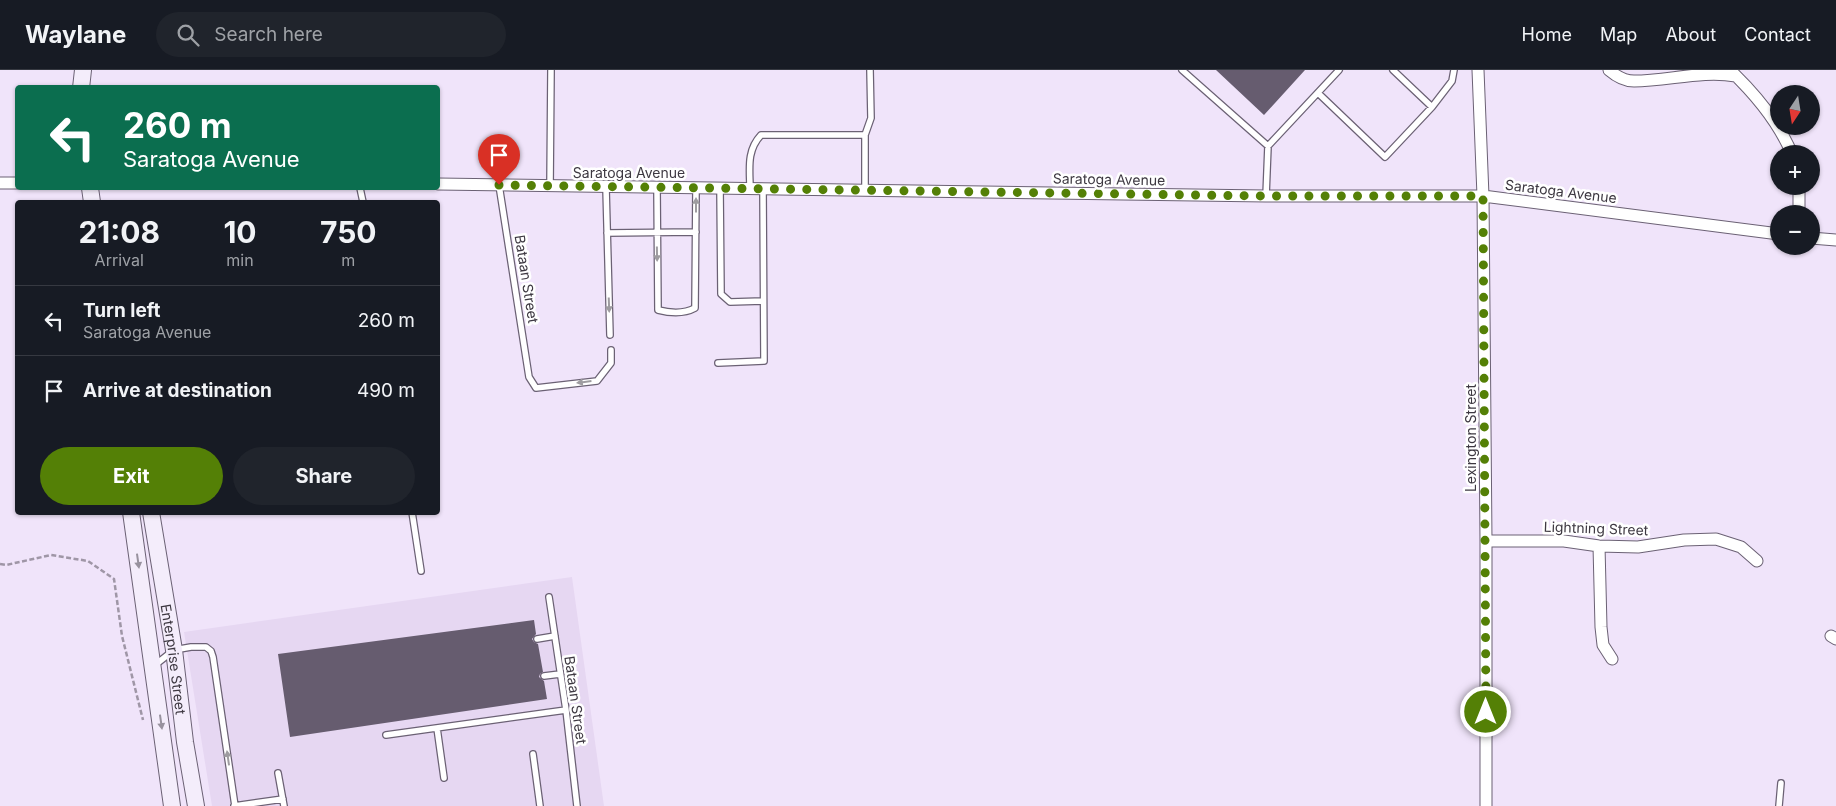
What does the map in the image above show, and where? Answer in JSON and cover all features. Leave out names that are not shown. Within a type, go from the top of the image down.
[{"type":"street","points":[[81,85],[83,70]]},
{"type":"street","name":"Lexington Street","points":[[1478,70],[1483,196],[1486,806]]},
{"type":"street","points":[[1609,70],[1619,77],[1634,81],[1716,72],[1734,73],[1772,119],[1788,145]]},
{"type":"street","points":[[0,183],[15,183]]},
{"type":"street","name":"Saratoga Avenue","points":[[440,184],[606,188],[1266,196],[1483,196],[1770,233]]},
{"type":"street","points":[[1820,239],[1836,240]]},
{"type":"street","name":"Enterprise Street","points":[[131,515],[172,806]]},
{"type":"street","name":"Enterprise Street","points":[[151,515],[174,650],[185,742],[196,806]]},
{"type":"street","name":"Lightning Street","points":[[1486,541],[1564,541],[1599,546],[1638,547],[1684,540],[1716,538],[1741,547],[1758,560]]},
{"type":"street","points":[[1599,546],[1603,645],[1612,659]]},
{"type":"lane","points":[[550,187],[551,70]]},
{"type":"lane","points":[[865,191],[865,135],[871,118],[870,70]]},
{"type":"lane","points":[[1182,70],[1268,146]]},
{"type":"lane","points":[[1266,196],[1268,146],[1339,70]]},
{"type":"lane","points":[[1392,70],[1432,107]]},
{"type":"lane","points":[[1318,93],[1385,156],[1432,107],[1452,80],[1454,70]]},
{"type":"lane","points":[[750,189],[749,155],[755,141],[761,136],[865,135]]},
{"type":"lane","name":"Bataan Street","points":[[499,185],[529,377],[536,388],[597,381],[610,363],[611,350]]},
{"type":"lane","points":[[606,188],[610,335]]},
{"type":"lane","points":[[657,188],[658,310],[668,313],[689,311],[695,308],[696,188]]},
{"type":"lane","points":[[720,188],[721,294],[730,302],[763,301]]},
{"type":"lane","points":[[718,363],[764,361],[763,189]]},
{"type":"lane","points":[[607,233],[696,232]]},
{"type":"lane","points":[[412,515],[421,571]]},
{"type":"lane","name":"Bataan Street","points":[[549,597],[566,710],[577,806]]},
{"type":"lane","points":[[537,639],[555,636]]},
{"type":"lane","points":[[153,666],[174,650],[203,646],[209,649],[212,654],[234,806],[283,798]]},
{"type":"lane","points":[[544,676],[560,674]]},
{"type":"lane","points":[[386,735],[566,710]]},
{"type":"lane","points":[[437,728],[444,778]]},
{"type":"lane","points":[[533,754],[540,806]]},
{"type":"lane","points":[[278,772],[284,806]]},
{"type":"lane","points":[[1779,806],[1781,783]]},
{"type":"path","points":[[0,564],[6,565],[51,555],[88,560],[114,579],[122,636],[143,720]]},
{"type":"shaded area","points":[[572,577],[604,806],[212,806],[184,632]]},
{"type":"building","points":[[1216,70],[1305,70],[1264,115]]},
{"type":"building","points":[[534,620],[536,634],[532,639],[538,644],[543,672],[539,677],[544,681],[547,699],[290,737],[278,654]]},
{"type":"route","points":[[499,185],[1266,196],[1483,196],[1486,712]]}]
